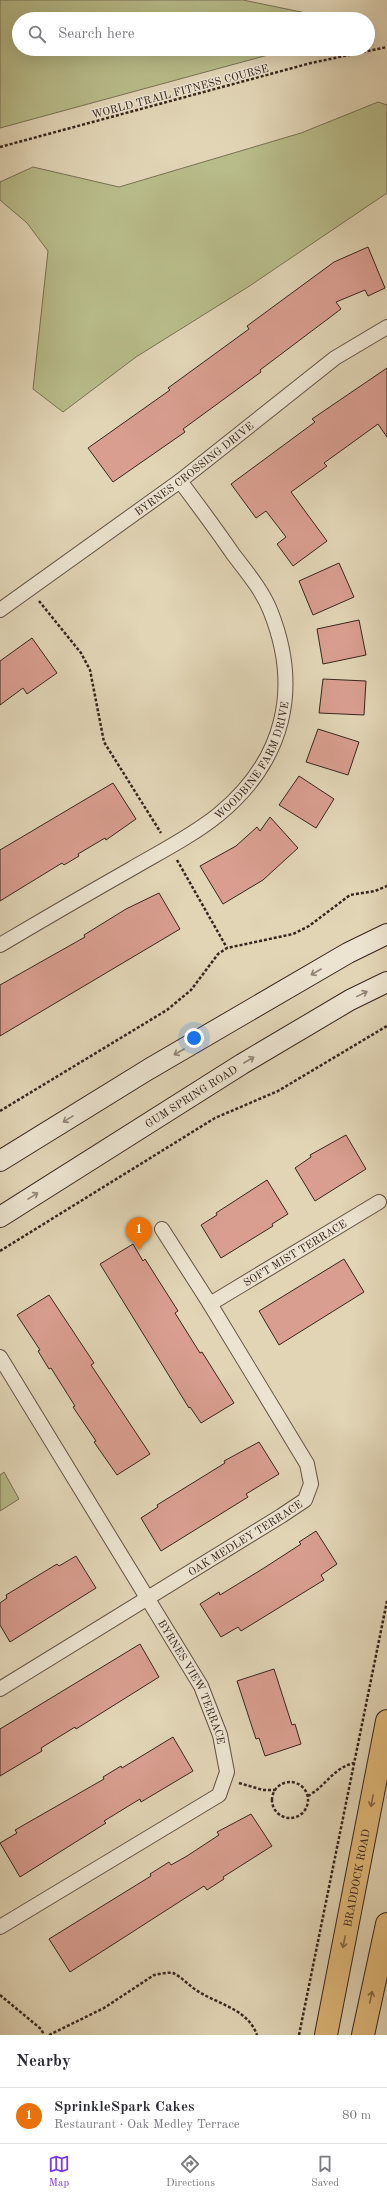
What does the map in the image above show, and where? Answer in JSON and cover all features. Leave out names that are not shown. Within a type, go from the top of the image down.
[{"type":"main road","points":[[0,1161],[156,1065],[348,953],[387,934]]},
{"type":"main road","name":"GUM SPRING ROAD","points":[[0,1217],[242,1064],[350,1000],[387,982]]},
{"type":"main road","name":"BRADDOCK ROAD","points":[[326,2035],[387,1721]]},
{"type":"main road","points":[[363,2035],[387,1924]]},
{"type":"street","name":"BYRNES CROSSING DRIVE","points":[[0,610],[180,481],[335,358],[387,327]]},
{"type":"street","name":"WOODBINE FARM DRIVE","points":[[0,945],[218,816],[248,788],[270,755],[281,720],[286,683],[282,645],[269,609],[248,573],[180,481]]},
{"type":"street","name":"SOFT MIST TERRACE","points":[[210,1304],[379,1202]]},
{"type":"street","name":"OAK MEDLEY TERRACE","points":[[0,1689],[305,1500],[312,1484],[307,1464],[210,1304],[162,1229]]},
{"type":"street","name":"BYRNES VIEW TERRACE","points":[[0,1357],[201,1686],[220,1735],[227,1772],[219,1795],[0,1927]]},
{"type":"path","name":"WORLD TRAIL FITNESS COURSE","points":[[375,50],[387,47]]},
{"type":"path","name":"WORLD TRAIL FITNESS COURSE","points":[[0,147],[311,63],[344,56]]},
{"type":"path","points":[[30,589],[81,653],[90,670],[104,742],[169,846],[227,948]]},
{"type":"path","points":[[0,1111],[167,1010],[191,990],[218,954],[227,948],[293,934],[309,926],[350,895],[376,891],[387,886]]},
{"type":"path","points":[[0,1251],[215,1118],[278,1091],[387,1026]]},
{"type":"path","points":[[299,2035],[387,1601]]},
{"type":"path","points":[[308,1796],[327,1782],[332,1773],[344,1766],[354,1763]]},
{"type":"path","points":[[224,1778],[263,1790],[275,1790]]},
{"type":"path","points":[[285,1783],[298,1783],[304,1788],[308,1796],[308,1804],[304,1811],[298,1816],[291,1818],[283,1816],[277,1812],[273,1805],[272,1797],[275,1790],[285,1783]]},
{"type":"path","points":[[49,2035],[104,2008],[154,1975],[162,1973],[173,1974],[200,1993],[234,2008],[251,2025],[257,2035]]},
{"type":"path","points":[[0,1995],[41,2029],[44,2035]]},
{"type":"green space","points":[[0,0],[243,0],[301,12],[12,12],[12,56],[264,56],[0,128]]},
{"type":"green space","points":[[378,102],[387,105],[387,193],[248,287],[136,357],[63,412],[33,389],[48,251],[27,223],[0,200],[0,182],[33,167],[119,187],[301,133]]},
{"type":"green space","points":[[4,1472],[19,1499],[0,1511],[0,1475]]},
{"type":"building","points":[[368,247],[385,288],[368,296],[365,290],[336,302],[341,309],[260,370],[261,372],[183,429],[185,432],[113,482],[88,448],[170,390],[168,388],[249,329],[247,326],[334,262]]},
{"type":"building","points":[[387,368],[387,437],[378,424],[324,463],[327,466],[291,492],[327,541],[293,566],[277,544],[286,537],[266,511],[256,518],[231,484],[315,422],[312,419]]},
{"type":"building","points":[[339,563],[354,597],[313,615],[299,581]]},
{"type":"building","points":[[359,620],[366,655],[323,664],[317,629]]},
{"type":"building","points":[[32,638],[57,673],[27,694],[23,688],[0,705],[0,661]]},
{"type":"building","points":[[323,679],[366,681],[364,715],[319,713]]},
{"type":"building","points":[[318,729],[359,742],[348,775],[306,762]]},
{"type":"building","points":[[299,776],[334,799],[316,828],[279,805]]},
{"type":"building","points":[[113,783],[136,819],[106,840],[105,838],[78,854],[79,856],[64,865],[62,863],[0,901],[0,850]]},
{"type":"building","points":[[270,817],[298,848],[263,880],[223,904],[200,866],[236,846],[257,827],[260,831]]},
{"type":"building","points":[[159,893],[180,929],[0,1036],[0,985],[85,937],[84,935],[126,909]]},
{"type":"building","points":[[346,1135],[366,1169],[315,1201],[295,1168],[311,1157],[310,1155]]},
{"type":"building","points":[[267,1180],[288,1214],[272,1224],[273,1226],[221,1258],[201,1225],[217,1215],[216,1213]]},
{"type":"building","points":[[133,1244],[143,1261],[145,1259],[178,1311],[175,1313],[234,1403],[201,1423],[190,1407],[189,1408],[100,1264]]},
{"type":"building","points":[[344,1259],[364,1292],[279,1345],[259,1311]]},
{"type":"building","points":[[49,1295],[94,1363],[91,1365],[150,1454],[117,1475],[94,1442],[96,1441],[73,1407],[75,1406],[51,1368],[49,1369],[38,1351],[40,1350],[17,1315]]},
{"type":"building","points":[[259,1442],[279,1474],[246,1494],[248,1497],[161,1551],[141,1518],[158,1507],[157,1505],[225,1463],[224,1461]]},
{"type":"building","points":[[316,1531],[337,1564],[321,1575],[324,1580],[241,1631],[238,1627],[221,1637],[200,1604],[219,1592],[220,1595],[264,1568],[301,1544],[299,1542]]},
{"type":"building","points":[[76,1556],[96,1588],[10,1642],[0,1625],[0,1603],[7,1598],[6,1595],[57,1564],[59,1566]]},
{"type":"building","points":[[140,1644],[159,1677],[76,1729],[75,1727],[41,1748],[42,1751],[0,1776],[0,1729]]},
{"type":"building","points":[[274,1669],[292,1725],[295,1724],[301,1744],[265,1756],[259,1738],[256,1739],[237,1681]]},
{"type":"building","points":[[173,1737],[193,1771],[141,1802],[140,1799],[104,1821],[106,1823],[20,1877],[0,1843],[17,1833],[15,1830],[104,1779],[103,1777],[121,1766],[122,1768]]},
{"type":"building","points":[[251,1814],[272,1846],[223,1877],[224,1879],[207,1890],[204,1886],[70,1972],[49,1939],[151,1876],[150,1874],[169,1862],[171,1865],[187,1856],[219,1835],[217,1832]]},
{"type":"place","name":"SprinkleSpark Cakes","points":[[139,1250]]}]
